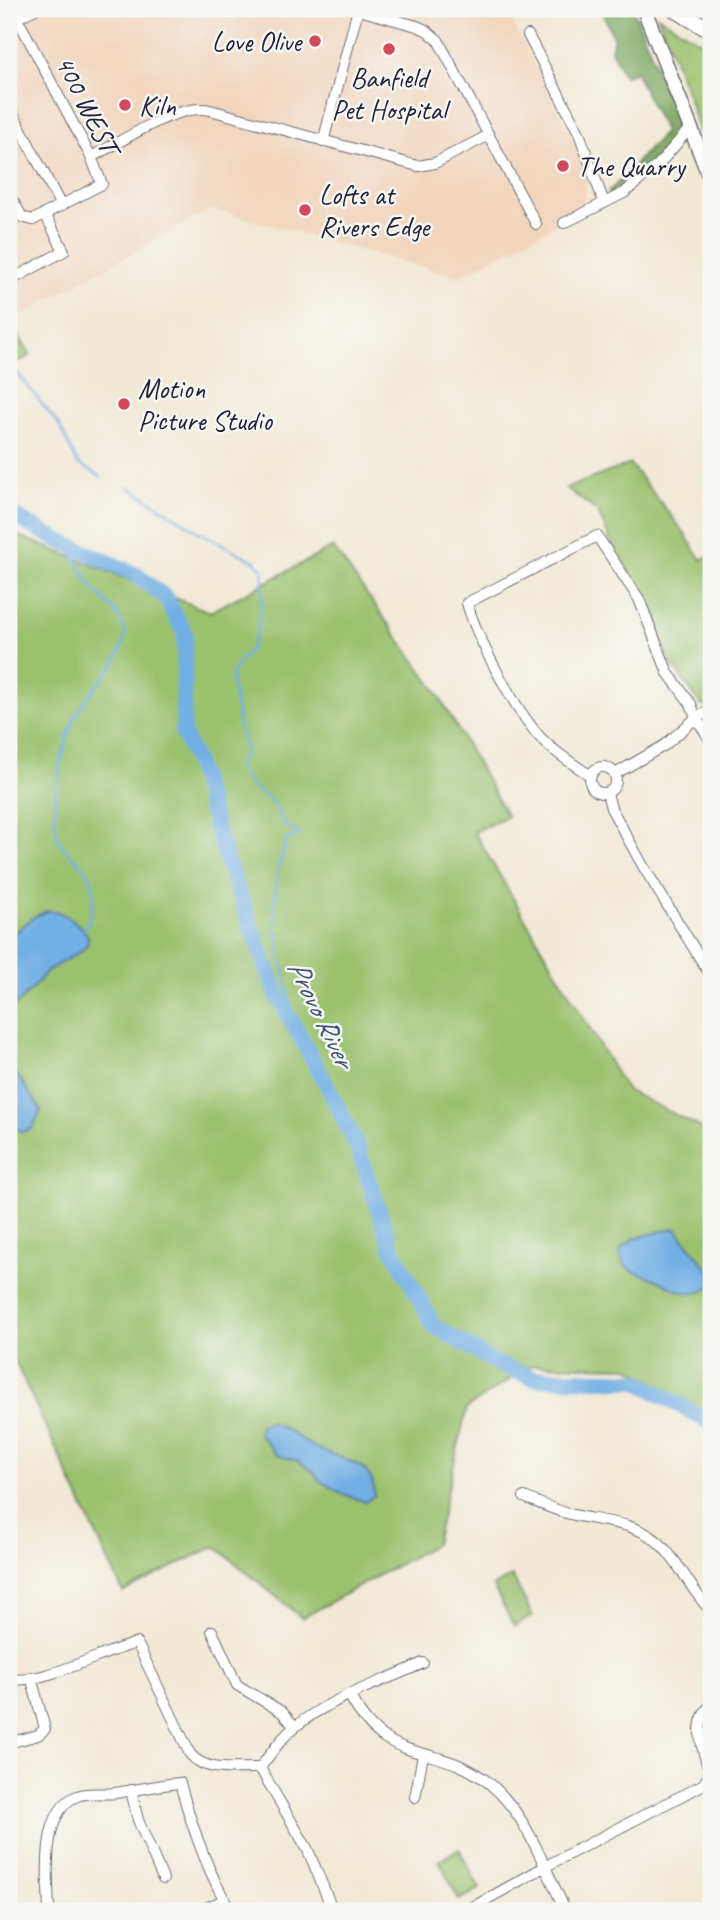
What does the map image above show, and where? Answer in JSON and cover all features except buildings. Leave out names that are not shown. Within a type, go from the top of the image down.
[{"type":"main road","points":[[675,9],[711,31]]},
{"type":"street","points":[[11,17],[35,9]]},
{"type":"street","points":[[323,142],[358,9],[417,26],[431,33],[440,43],[536,224]]},
{"type":"street","points":[[645,9],[711,180]]},
{"type":"street","name":"400 WEST","points":[[11,17],[22,27],[91,157],[102,184],[61,206]]},
{"type":"street","points":[[528,35],[579,133],[604,203]]},
{"type":"street","points":[[9,106],[61,206],[29,220],[19,213],[9,194]]},
{"type":"street","points":[[91,157],[175,114],[193,108],[210,110],[418,166],[435,163],[489,135]]},
{"type":"street","points":[[564,223],[624,192],[659,164],[690,128]]},
{"type":"street","points":[[9,218],[19,213]]},
{"type":"street","points":[[9,281],[64,251],[45,214]]},
{"type":"street","points":[[591,776],[545,743],[526,718],[473,625],[467,603],[597,536],[639,599],[668,673],[691,704],[696,718],[711,741]]},
{"type":"street","points":[[615,774],[665,745],[696,718],[711,710]]},
{"type":"street","points":[[597,768],[612,770],[615,774],[616,784],[607,793],[595,790],[590,781],[597,768]]},
{"type":"street","points":[[607,793],[611,808],[643,866],[711,976]]},
{"type":"street","points":[[524,1497],[553,1509],[630,1527],[649,1535],[666,1550],[711,1612]]},
{"type":"street","points":[[212,1631],[237,1685],[282,1712],[295,1727]]},
{"type":"street","points":[[9,1679],[31,1677],[137,1643],[186,1745],[197,1762],[209,1767],[260,1768]]},
{"type":"street","points":[[260,1768],[295,1727],[349,1694],[424,1663]]},
{"type":"street","points":[[9,1743],[38,1735],[45,1730],[31,1677]]},
{"type":"street","points":[[349,1694],[356,1709],[377,1733],[391,1743],[461,1766],[494,1788],[516,1813],[546,1866],[547,1876],[566,1911]]},
{"type":"street","points":[[466,1911],[704,1784],[709,1773],[699,1728],[703,1714],[711,1705]]},
{"type":"street","points":[[415,1797],[423,1755]]},
{"type":"street","points":[[260,1768],[308,1850],[333,1911]]},
{"type":"street","points":[[49,1911],[47,1852],[54,1822],[61,1810],[77,1796],[180,1783],[191,1825],[231,1911]]},
{"type":"street","points":[[131,1790],[138,1820],[163,1879]]},
{"type":"street","points":[[199,1911],[224,1900]]},
{"type":"shaded area","points":[[9,9],[506,9],[587,166],[585,209],[459,277],[211,209],[9,322]]},
{"type":"green space","points":[[591,9],[634,11],[677,119],[675,130],[663,152],[644,172],[614,194],[608,193],[665,132],[635,71],[624,76],[611,50],[614,38],[602,12]]},
{"type":"green space","points":[[658,16],[711,48],[711,127],[700,137],[688,96]]},
{"type":"green space","points":[[9,322],[31,355],[9,366]]},
{"type":"green space","points":[[630,464],[683,531],[701,560],[711,555],[711,705],[707,707],[701,705],[669,660],[644,593],[616,553],[598,512],[566,488]]},
{"type":"green space","points":[[9,532],[210,612],[333,547],[435,689],[507,816],[474,832],[626,1090],[700,1127],[711,1137],[711,1416],[628,1367],[532,1365],[467,1408],[435,1544],[302,1618],[215,1546],[123,1592],[9,1348]]},
{"type":"green space","points":[[512,1576],[533,1616],[514,1626],[493,1586]]},
{"type":"green space","points":[[459,1849],[480,1889],[459,1900],[439,1860]]},
{"type":"water","points":[[47,911],[59,913],[76,923],[85,932],[88,939],[86,946],[47,972],[25,997],[9,1010],[9,938],[34,917]]},
{"type":"water","points":[[9,1063],[41,1110],[32,1129],[22,1132],[9,1125]]},
{"type":"water","points":[[675,1228],[711,1272],[711,1286],[704,1291],[683,1292],[632,1271],[621,1258],[620,1250],[635,1238]]},
{"type":"water","points":[[269,1422],[286,1429],[312,1446],[361,1467],[373,1484],[374,1496],[365,1502],[343,1494],[320,1481],[313,1471],[297,1461],[277,1455],[259,1434],[260,1425]]},
{"type":"waterway","points":[[17,373],[59,425],[78,464],[100,476]]},
{"type":"waterway","points":[[129,487],[199,532],[254,561],[263,569],[258,629],[252,646],[234,669],[231,678],[246,751],[237,768],[250,785],[273,802],[285,826],[300,834],[287,840],[275,888],[277,934],[294,1027]]},
{"type":"waterway","name":"Provo River","points":[[9,513],[54,538],[137,575],[166,598],[185,634],[183,733],[195,760],[226,859],[278,997],[326,1083],[357,1146],[392,1248],[434,1326],[499,1365],[534,1378],[637,1381],[711,1423]]},
{"type":"waterway","points":[[66,543],[91,586],[118,615],[126,632],[113,666],[74,720],[62,755],[57,781],[55,824],[59,842],[85,868],[93,887],[92,909],[84,929]]},
{"type":"place","name":"Love Olive","points":[[315,41]]},
{"type":"place","name":"Banfield Pet Hospital","points":[[389,49]]},
{"type":"place","name":"Kiln","points":[[125,105]]},
{"type":"place","name":"The Quarry","points":[[563,166]]},
{"type":"place","name":"Lofts at Rivers Edge","points":[[305,210]]},
{"type":"place","name":"Motion Picture Studio","points":[[124,404]]}]
